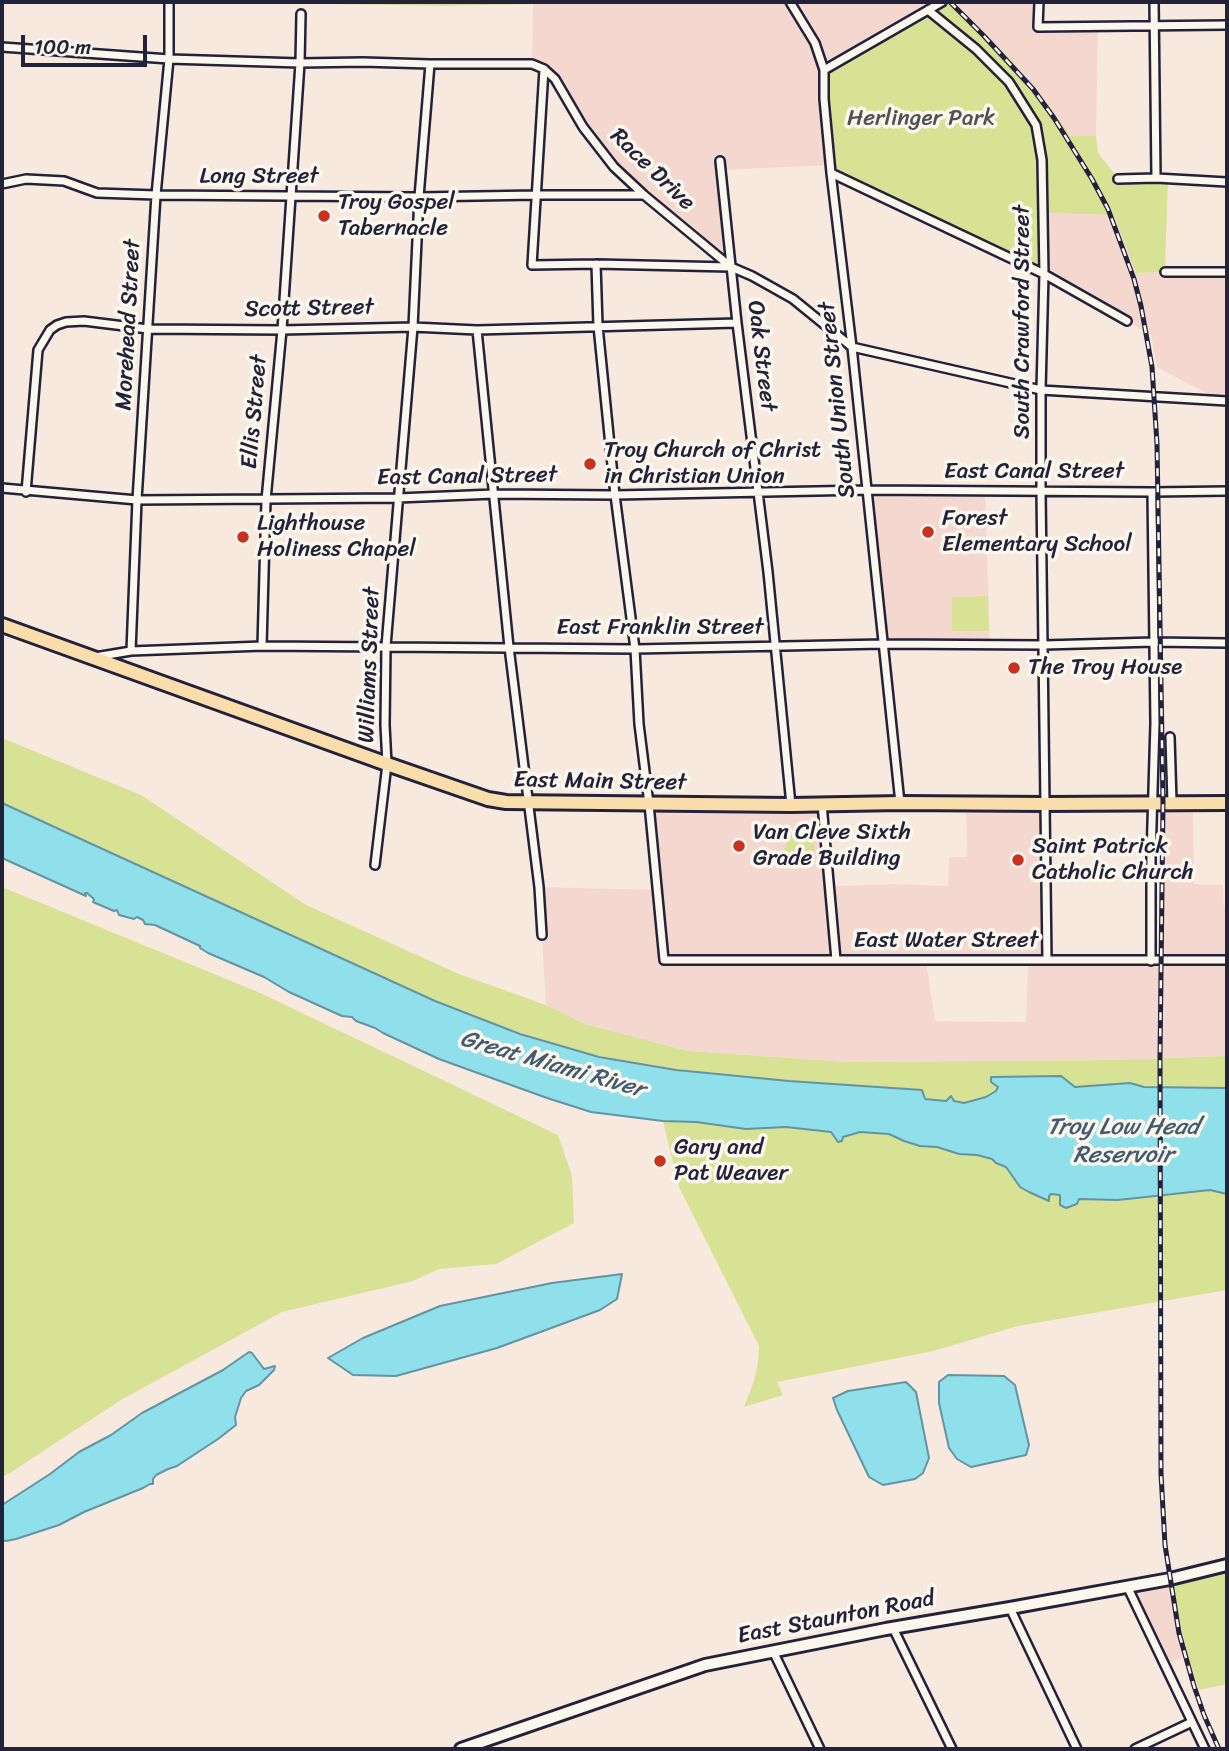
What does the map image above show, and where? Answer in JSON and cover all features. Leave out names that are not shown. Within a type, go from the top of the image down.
[{"type":"main road","name":"East Main Street","points":[[2,625],[387,764],[488,799],[506,802],[791,806],[900,803],[1227,803]]},
{"type":"main road","name":"East Staunton Road","points":[[461,1749],[705,1665],[1227,1565]]},
{"type":"street","name":"Morehead Street","points":[[131,652],[137,500],[156,195],[169,59],[169,2]]},
{"type":"street","name":"South Union Street","points":[[790,2],[815,43],[824,70],[831,173],[900,803]]},
{"type":"street","points":[[824,70],[942,2]]},
{"type":"street","points":[[1039,2],[1038,27],[1227,25]]},
{"type":"street","points":[[1154,2],[1156,178]]},
{"type":"street","name":"South Crawford Street","points":[[928,10],[976,49],[1009,82],[1036,125],[1042,160],[1044,274],[1041,492],[1047,960]]},
{"type":"street","name":"Ellis Street","points":[[262,646],[266,500],[282,330],[302,14]]},
{"type":"street","points":[[2,47],[169,59],[300,63],[532,64],[544,69],[532,265],[731,267]]},
{"type":"street","name":"Williams Street","points":[[375,864],[387,764],[386,646],[413,327],[419,197],[430,64]]},
{"type":"street","name":"Race Drive","points":[[544,69],[555,79],[583,127],[606,157],[644,195],[731,267],[793,299],[852,347],[1041,390],[1227,401]]},
{"type":"street","name":"Oak Street","points":[[720,161],[737,323],[759,491],[791,806]]},
{"type":"street","points":[[831,173],[1044,274],[1127,321]]},
{"type":"street","points":[[1118,178],[1227,182]]},
{"type":"street","name":"Long Street","points":[[2,184],[26,179],[64,181],[97,193],[156,195],[644,195]]},
{"type":"street","points":[[596,264],[598,327],[615,495],[635,649],[639,724],[649,804]]},
{"type":"street","points":[[1165,272],[1227,272]]},
{"type":"street","name":"Scott Street","points":[[26,492],[38,350],[50,330],[66,322],[84,321],[148,329],[282,330],[413,327],[477,330],[737,323]]},
{"type":"street","points":[[477,330],[509,647],[539,887],[542,935]]},
{"type":"street","name":"East Canal Street","points":[[2,488],[137,500],[866,490],[1227,491]]},
{"type":"street","points":[[1151,961],[1151,857],[1156,723],[1152,492]]},
{"type":"street","name":"East Franklin Street","points":[[92,657],[131,652],[262,646],[635,649],[883,644],[1227,643]]},
{"type":"street","points":[[1170,737],[1172,802]]},
{"type":"street","name":"East Water Street","points":[[649,804],[664,960],[1227,960]]},
{"type":"street","points":[[821,804],[836,960]]},
{"type":"street","points":[[1127,1586],[1205,1749]]},
{"type":"street","points":[[1010,1608],[1077,1749]]},
{"type":"street","points":[[893,1628],[951,1749]]},
{"type":"street","points":[[774,1651],[820,1749]]},
{"type":"street","points":[[1136,1749],[1192,1723]]},
{"type":"shaded area","points":[[533,2],[942,2],[831,165],[721,170],[731,267],[614,167],[583,127],[555,79],[532,64]]},
{"type":"shaded area","points":[[950,2],[1039,2],[1039,27],[1098,27],[1096,136],[1070,136],[1007,55]]},
{"type":"shaded area","points":[[1043,213],[1115,215],[1136,273],[1227,272],[1227,401],[1221,401],[1157,367],[1151,335],[1044,274]]},
{"type":"shaded area","name":"Forest Elementary School","points":[[866,490],[985,491],[990,645],[883,644]]},
{"type":"shaded area","points":[[1163,803],[1193,803],[1194,884],[1223,885],[1224,907],[1227,907],[1227,1056],[849,1062],[688,1051],[585,1024],[546,1005],[539,887],[657,890],[649,804],[822,804],[830,886],[948,886],[949,857],[967,857],[966,804],[1046,804],[1047,960],[1162,961]],"holes":[[[926,961],[1028,961],[1026,1022],[935,1021]]]},
{"type":"shaded area","points":[[1170,1579],[1188,1656],[1164,1665],[1127,1586]]},
{"type":"green space","points":[[220,2],[533,2],[533,4],[445,6]]},
{"type":"green space","name":"Herlinger Park","points":[[942,2],[950,2],[1007,55],[1070,136],[1096,136],[1098,153],[1118,178],[1168,179],[1165,272],[1136,273],[1114,215],[1043,213],[1044,274],[831,173],[824,70]]},
{"type":"green space","points":[[988,596],[989,631],[952,631],[952,597]]},
{"type":"green space","points":[[2,738],[141,795],[306,905],[459,974],[546,1005],[585,1024],[688,1051],[849,1062],[1227,1056],[1227,1088],[1144,1087],[1130,1083],[1075,1087],[1061,1076],[992,1077],[998,1087],[996,1091],[986,1097],[964,1103],[925,1099],[922,1090],[676,1070],[574,1050],[493,1024],[435,1001],[2,803]]},
{"type":"green space","points":[[812,825],[815,850],[780,857],[791,835]]},
{"type":"green space","points":[[2,887],[258,992],[558,1135],[572,1176],[574,1223],[496,1264],[439,1269],[413,1281],[282,1312],[121,1400],[2,1477]]},
{"type":"green space","points":[[663,1121],[696,1122],[746,1129],[786,1127],[831,1132],[835,1139],[860,1132],[889,1134],[920,1146],[992,1159],[1006,1167],[1020,1187],[1049,1200],[1051,1194],[1078,1199],[1118,1200],[1210,1190],[1227,1194],[1227,1290],[1018,1326],[933,1351],[777,1382],[783,1395],[744,1407],[754,1381],[759,1346],[679,1187]]},
{"type":"green space","points":[[1227,1565],[1227,1684],[1199,1690],[1170,1579]]},
{"type":"water","points":[[2,803],[435,1001],[520,1034],[599,1057],[676,1070],[922,1090],[925,1099],[946,1101],[951,1096],[954,1101],[964,1103],[986,1097],[996,1091],[998,1087],[991,1082],[991,1077],[1061,1076],[1075,1087],[1130,1083],[1144,1087],[1227,1088],[1227,1194],[1210,1190],[1118,1200],[1079,1199],[1077,1204],[1066,1208],[1060,1205],[1060,1195],[1051,1194],[1049,1201],[1020,1187],[1006,1167],[992,1159],[920,1146],[889,1134],[860,1132],[843,1137],[842,1141],[838,1142],[831,1132],[786,1127],[746,1129],[696,1122],[663,1121],[591,1112],[547,1098],[439,1059],[352,1017],[342,1016],[289,992],[264,977],[208,953],[200,946],[155,925],[145,924],[137,917],[134,919],[119,915],[117,910],[93,902],[94,899],[87,893],[86,896],[2,858]]},
{"type":"water","points":[[622,1274],[617,1299],[600,1310],[497,1348],[396,1376],[353,1375],[328,1358],[363,1338],[440,1306],[552,1283]]},
{"type":"water","points":[[249,1352],[264,1369],[275,1366],[274,1370],[259,1385],[246,1391],[235,1417],[236,1425],[218,1439],[177,1466],[156,1475],[153,1484],[59,1525],[16,1539],[2,1540],[2,1505],[79,1452],[111,1435],[142,1413],[223,1370]]},
{"type":"water","points":[[948,1375],[1004,1376],[1015,1385],[1029,1445],[1026,1455],[971,1467],[957,1459],[949,1448],[939,1403],[939,1382]]},
{"type":"water","points":[[906,1382],[916,1392],[929,1458],[923,1473],[915,1479],[883,1485],[869,1477],[833,1398],[848,1391]]},
{"type":"railway","points":[[950,2],[1033,89],[1092,179],[1108,209],[1134,279],[1152,367],[1157,444],[1163,803],[1160,1057],[1161,1474],[1165,1545],[1179,1633],[1194,1686],[1219,1749]]},
{"type":"place","name":"Troy Gospel Tabernacle","points":[[324,216]]},
{"type":"place","name":"Troy Church of Christ in Christian Union","points":[[590,464]]},
{"type":"place","name":"Forest Elementary School","points":[[928,532]]},
{"type":"place","name":"Lighthouse Holiness Chapel","points":[[243,537]]},
{"type":"place","name":"The Troy House","points":[[1014,668]]},
{"type":"place","name":"Van Cleve Sixth Grade Building","points":[[739,846]]},
{"type":"place","name":"Saint Patrick Catholic Church","points":[[1018,860]]},
{"type":"place","name":"Gary and Pat Weaver","points":[[660,1161]]},
{"type":"water label","name":"Great Miami River","points":[[552,1065]]},
{"type":"water label","name":"Troy Low Head Reservoir","points":[[1123,1142]]}]
